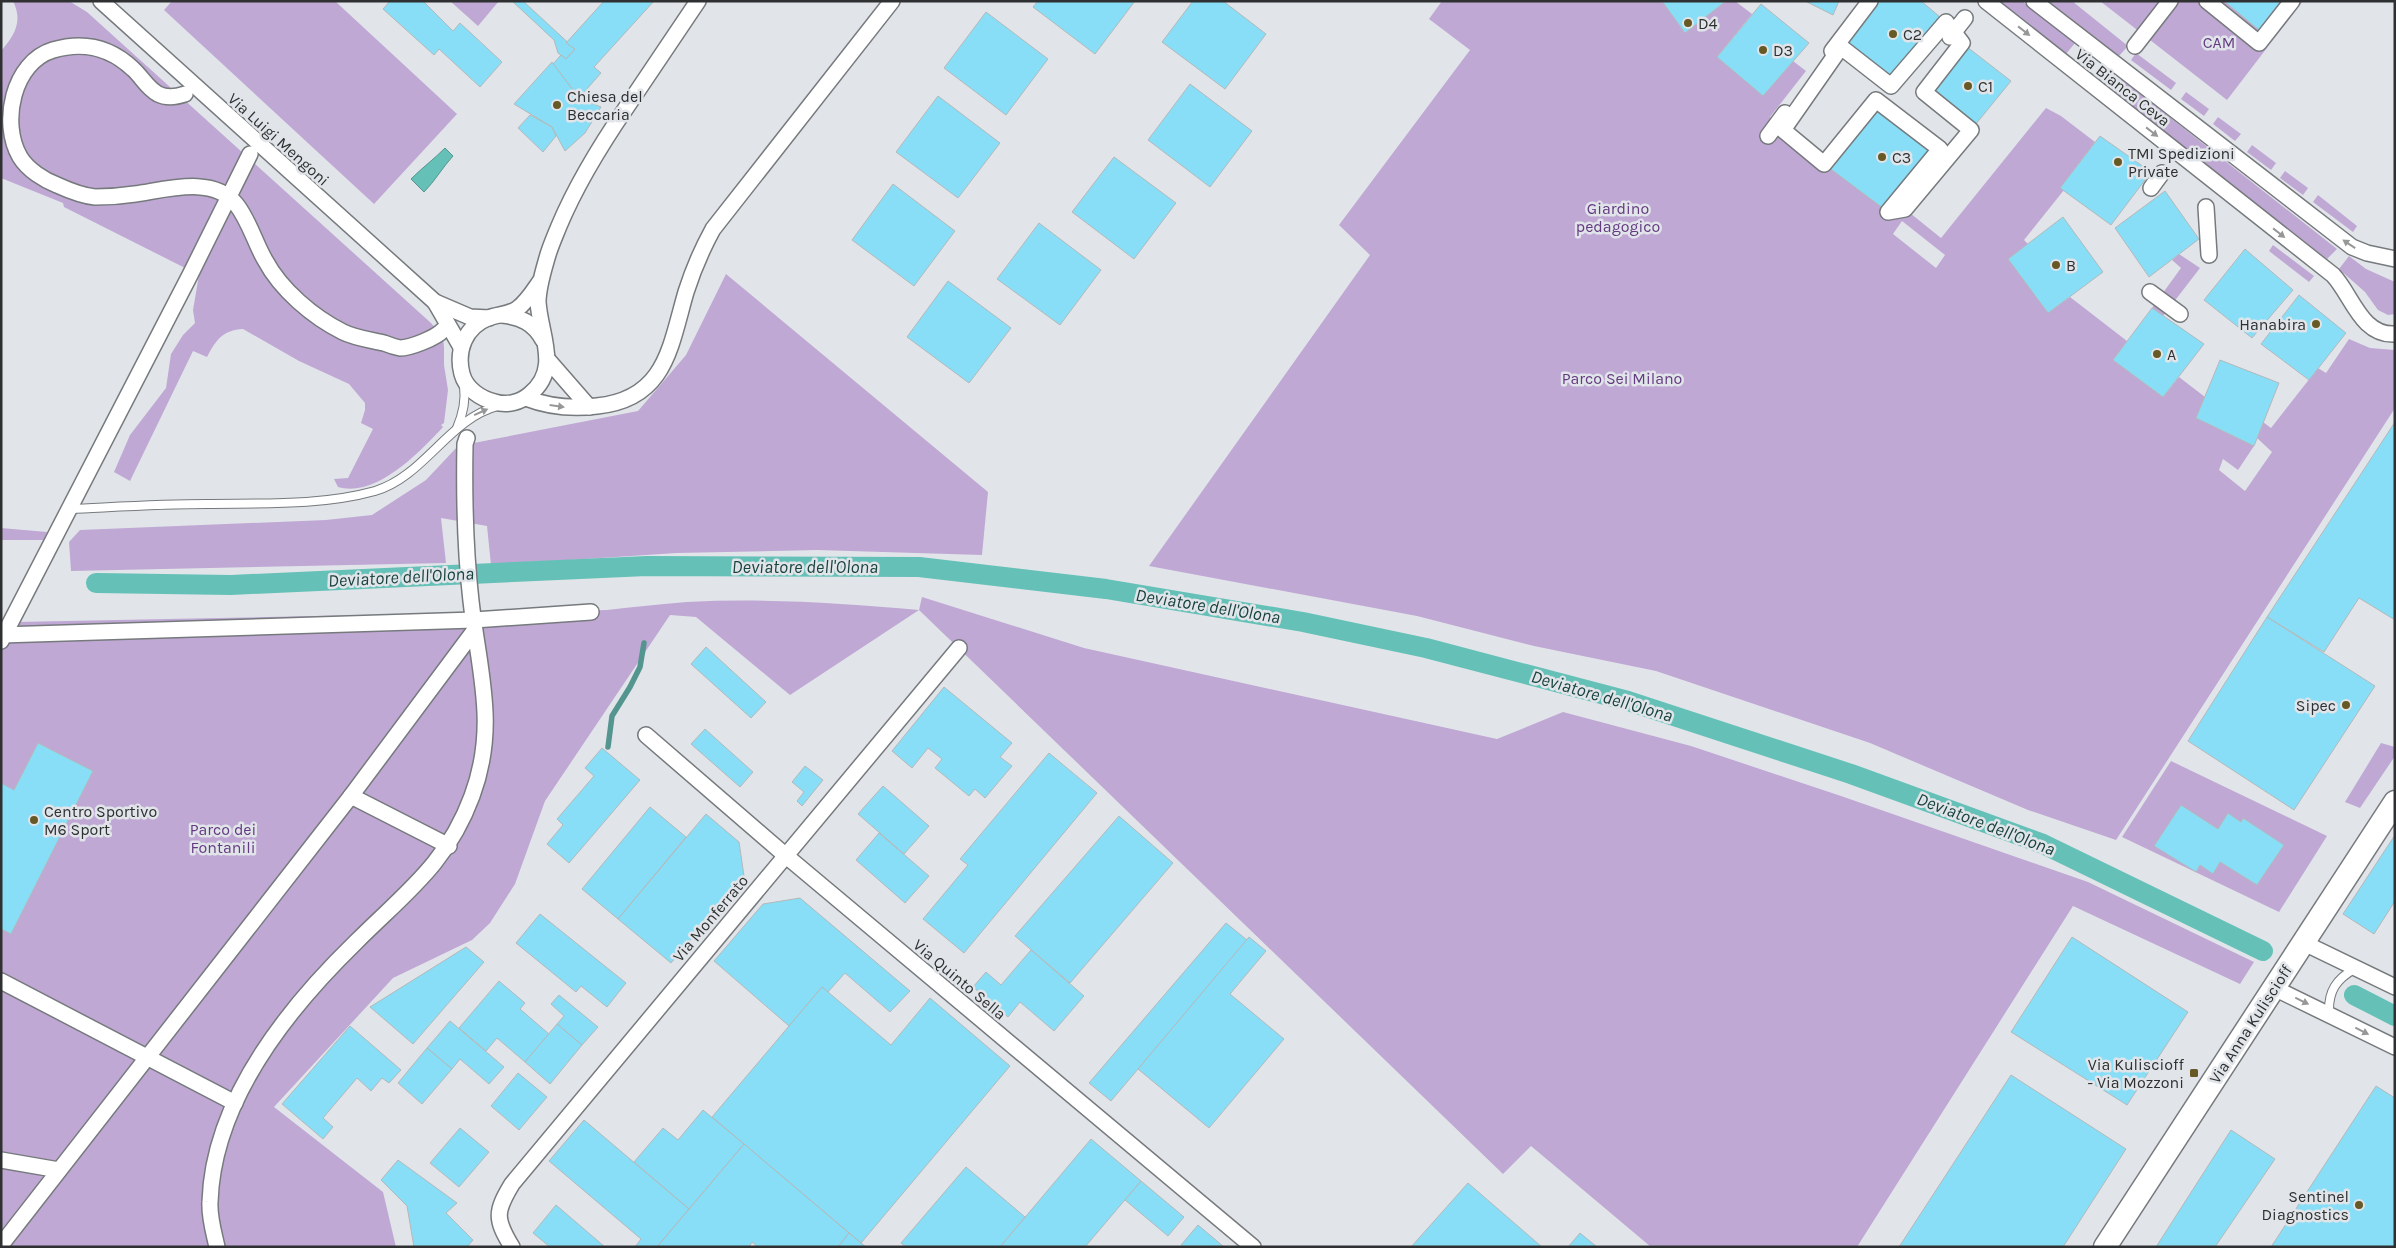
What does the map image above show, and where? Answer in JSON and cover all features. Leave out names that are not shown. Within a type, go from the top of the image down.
[{"type":"street","name":"Via Luigi Mengoni","points":[[101,1],[435,302],[461,347]]},
{"type":"street","points":[[519,400],[538,388],[545,375],[547,353],[538,301],[541,280],[548,255],[572,195],[592,158],[698,1]]},
{"type":"street","points":[[541,280],[529,298],[517,309],[477,324],[468,334],[461,347],[460,362],[463,377],[471,390],[483,398],[497,403],[519,400],[573,408],[610,405],[628,400],[646,388],[657,377],[666,362],[687,289],[700,254],[713,229],[892,1]]},
{"type":"street","points":[[1768,136],[1870,1]]},
{"type":"street","name":"Via Bianca Ceva","points":[[1986,1],[2334,275],[2342,284],[2366,324],[2376,331],[2395,334]]},
{"type":"street","name":"Via Bianca Ceva","points":[[2034,1],[2352,247],[2367,253],[2395,259]]},
{"type":"street","points":[[2135,46],[2170,1]]},
{"type":"street","points":[[2207,1],[2259,43],[2292,1]]},
{"type":"street","points":[[1952,35],[1965,18]]},
{"type":"street","points":[[1946,22],[1952,35],[1962,43],[1924,92],[1971,130],[1905,208],[1888,212],[1940,149],[1876,100],[1824,164],[1783,130],[1841,47],[1892,86],[1946,22]]},
{"type":"street","points":[[185,94],[174,97],[159,95],[118,56],[98,46],[73,45],[51,50],[28,66],[21,77],[11,104],[10,127],[20,157],[34,172],[56,185],[93,197],[133,195],[174,187],[205,187],[229,197],[236,205],[265,262],[285,288],[311,311],[343,332],[401,348],[437,336],[442,330]]},
{"type":"street","points":[[250,154],[70,509],[2,637],[474,626],[591,612]]},
{"type":"street","points":[[2151,188],[2162,173]]},
{"type":"street","points":[[2206,207],[2209,255]]},
{"type":"street","name":"Via Luigi Mengoni","points":[[435,302],[470,317],[496,316]]},
{"type":"street","points":[[496,316],[516,317],[528,322],[539,332],[547,353],[589,407]]},
{"type":"street","points":[[217,1247],[209,1204],[214,1158],[234,1104],[268,1044],[314,986],[355,942],[432,868],[449,846],[472,797],[484,757],[487,727],[484,690],[471,600],[465,514],[465,444],[461,435]]},
{"type":"street","points":[[1,1245],[351,796],[474,626]]},
{"type":"street","name":"Via Monferrato","points":[[512,1247],[503,1232],[497,1215],[500,1203],[512,1184],[959,648]]},
{"type":"street","name":"Via Quinto Sella","points":[[646,735],[785,856],[1253,1247]]},
{"type":"street","points":[[351,796],[449,846]]},
{"type":"street","name":"Via Anna Kuliscioff","points":[[2110,1245],[2395,802]]},
{"type":"street","points":[[2304,943],[2395,987]]},
{"type":"street","points":[[1,981],[234,1104]]},
{"type":"street","points":[[2274,988],[2395,1047]]},
{"type":"street","points":[[1,1160],[59,1170]]},
{"type":"lane","points":[[461,435],[466,396],[463,377]]},
{"type":"lane","points":[[70,509],[321,500],[376,490],[398,480],[461,435],[472,416],[519,400]]},
{"type":"lane","points":[[2329,1014],[2328,1000],[2337,980],[2356,968]]},
{"type":"green space","points":[[13,1],[69,1],[87,12],[431,323],[443,337],[444,365],[448,390],[444,423],[441,425],[443,427],[410,460],[382,479],[367,486],[352,489],[338,487],[334,479],[348,478],[373,429],[361,423],[365,403],[349,384],[299,361],[243,329],[230,331],[221,337],[207,357],[193,351],[130,481],[114,472],[130,435],[166,388],[171,354],[183,335],[195,323],[193,310],[199,275],[64,207],[63,203],[1,178],[1,51],[16,28],[17,15]]},
{"type":"green space","points":[[172,1],[335,1],[457,114],[374,204],[164,10]]},
{"type":"green space","points":[[450,1],[499,1],[478,26]]},
{"type":"green space","name":"Parco Sei Milano","points":[[1442,1],[1662,1],[1685,33],[1726,1],[1735,1],[1752,14],[1717,57],[1763,95],[1793,61],[1806,71],[1770,117],[1783,130],[1905,209],[1941,238],[2046,108],[2061,116],[2095,142],[2061,187],[2064,190],[2024,240],[2028,244],[2009,259],[2048,313],[2070,297],[2127,341],[2113,360],[2163,397],[2179,377],[2205,397],[2196,418],[2254,446],[2238,470],[2223,459],[2219,470],[2245,491],[2272,452],[2257,438],[2263,422],[2271,428],[2318,368],[2326,373],[2349,339],[2370,348],[2395,350],[2395,408],[2116,840],[2028,810],[1870,743],[1656,671],[1534,646],[1417,616],[1149,566],[1370,255],[1339,225],[1470,50],[1429,19]],"holes":[[[1902,221],[1945,255],[1936,268],[1893,234]]]},
{"type":"green space","points":[[1997,1],[2022,1],[2075,43],[2066,54]]},
{"type":"green space","points":[[2045,1],[2072,1],[2128,46],[2118,57]]},
{"type":"green space","name":"CAM","points":[[2100,1],[2303,1],[2227,100]]},
{"type":"green space","points":[[2136,53],[2176,83],[2171,90],[2131,60]]},
{"type":"green space","points":[[2121,79],[2337,249],[2327,259],[2111,91]]},
{"type":"green space","points":[[2186,92],[2209,109],[2204,116],[2181,99]]},
{"type":"green space","points":[[2218,117],[2241,134],[2235,141],[2213,124]]},
{"type":"green space","points":[[2252,145],[2276,163],[2271,170],[2247,152]]},
{"type":"green space","points":[[2285,171],[2308,188],[2303,195],[2280,178]]},
{"type":"green space","points":[[2318,195],[2357,226],[2353,232],[2313,202]]},
{"type":"green space","points":[[2273,245],[2314,276],[2309,282],[2269,251]]},
{"type":"green space","points":[[2179,254],[2200,268],[2163,316],[2152,308],[2181,268],[2172,260]]},
{"type":"green space","points":[[2349,256],[2366,269],[2395,282],[2395,314],[2388,315],[2378,310],[2365,292],[2339,269]]},
{"type":"green space","points":[[726,274],[988,492],[982,555],[817,550],[677,553],[491,565],[487,526],[441,518],[446,563],[71,571],[69,542],[80,530],[326,520],[372,515],[426,480],[458,446],[638,411],[686,355]]},
{"type":"green space","points":[[1,528],[47,532],[45,540],[1,540]]},
{"type":"green space","points":[[922,597],[1084,648],[1497,739],[1563,712],[1691,746],[2088,882],[2254,962],[2240,984],[2073,906],[1857,1247],[1651,1247],[1531,1146],[1503,1174],[919,610]]},
{"type":"green space","name":"Parco dei Fontanili","points":[[716,601],[803,602],[919,610],[790,695],[696,617],[670,615],[545,801],[515,884],[490,923],[472,940],[393,978],[274,1107],[383,1192],[396,1247],[1,1247],[1,652],[16,622],[607,610]]},
{"type":"green space","points":[[2381,743],[2395,747],[2395,756],[2360,808],[2345,802]]},
{"type":"green space","points":[[2171,761],[2327,836],[2279,912],[2122,837]]},
{"type":"shaded area","points":[[445,148],[453,156],[424,192],[411,179]]},
{"type":"building","points":[[390,1],[423,1],[453,31],[460,23],[502,62],[480,87],[439,49],[434,55],[383,9]]},
{"type":"building","points":[[512,1],[523,1],[575,49],[566,59],[558,53],[554,40]]},
{"type":"building","points":[[604,1],[654,1],[594,67],[601,73],[579,98],[553,64],[561,55],[566,59],[575,49],[566,43]]},
{"type":"building","points":[[1038,1],[1135,1],[1095,54],[1033,7]]},
{"type":"building","points":[[1193,1],[1223,1],[1266,34],[1225,89],[1162,42]]},
{"type":"building","name":"D4","points":[[1662,1],[1726,1],[1685,33]]},
{"type":"building","points":[[1805,1],[1839,1],[1833,15]]},
{"type":"building","name":"C2","points":[[1878,1],[1921,1],[1946,22],[1891,86],[1841,47]]},
{"type":"building","points":[[2224,1],[2281,1],[2259,30]]},
{"type":"building","name":"D3","points":[[1761,4],[1809,43],[1763,96],[1717,57]]},
{"type":"building","points":[[986,12],[1048,59],[1006,115],[944,68]]},
{"type":"building","name":"C1","points":[[1962,43],[2011,81],[1971,130],[1924,92]]},
{"type":"building","name":"Chiesa del Beccaria","points":[[552,62],[579,98],[601,107],[585,133],[565,151],[552,127],[514,104]]},
{"type":"building","points":[[1190,84],[1252,131],[1210,187],[1148,140]]},
{"type":"building","points":[[938,96],[1000,143],[958,198],[896,152]]},
{"type":"building","name":"C3","points":[[1876,100],[1940,149],[1888,212],[1824,164]]},
{"type":"building","points":[[530,115],[552,127],[556,136],[543,152],[518,128]]},
{"type":"building","name":"B","points":[[2100,136],[2151,172],[2111,225],[2060,188]]},
{"type":"building","points":[[1114,157],[1176,203],[1134,259],[1072,212]]},
{"type":"building","points":[[893,184],[955,231],[914,286],[852,240]]},
{"type":"building","name":"B","points":[[2165,191],[2199,239],[2149,277],[2115,228]]},
{"type":"building","name":"B","points":[[2063,217],[2103,272],[2048,313],[2008,259]]},
{"type":"building","points":[[1039,223],[1101,270],[1060,325],[997,279]]},
{"type":"building","points":[[2245,249],[2293,290],[2252,338],[2204,300]]},
{"type":"building","points":[[948,281],[1011,328],[969,383],[907,337]]},
{"type":"building","points":[[2299,295],[2346,333],[2309,380],[2261,344]]},
{"type":"building","name":"A","points":[[2152,308],[2204,344],[2163,397],[2113,360]]},
{"type":"building","name":"A","points":[[2220,360],[2279,383],[2254,446],[2196,418]]},
{"type":"building","points":[[2395,422],[2395,620],[2359,598],[2324,652],[2267,617]]},
{"type":"building","points":[[2267,617],[2375,686],[2294,810],[2188,741]]},
{"type":"building","points":[[706,647],[766,702],[751,718],[691,664]]},
{"type":"building","points":[[944,687],[1012,743],[1000,757],[1012,766],[985,798],[975,789],[969,796],[935,768],[942,759],[928,748],[912,768],[892,751]]},
{"type":"building","points":[[705,729],[753,772],[740,787],[691,744]]},
{"type":"building","name":"Centro Sportivo M6 Sport","points":[[38,743],[93,771],[11,934],[1,929],[1,783],[14,790]]},
{"type":"building","points":[[602,748],[640,780],[569,863],[547,844],[563,825],[557,819],[594,776],[585,768]]},
{"type":"building","points":[[1049,753],[1097,793],[964,953],[923,919],[968,865],[960,859]]},
{"type":"building","points":[[805,766],[823,780],[802,806],[797,801],[804,792],[792,782]]},
{"type":"building","points":[[883,786],[929,826],[904,854],[858,814]]},
{"type":"building","points":[[2181,805],[2218,829],[2228,813],[2241,822],[2243,818],[2284,845],[2257,885],[2220,862],[2213,874],[2200,865],[2196,872],[2154,846]]},
{"type":"building","points":[[650,807],[686,837],[618,919],[582,889]]},
{"type":"building","points":[[706,814],[739,842],[744,876],[671,963],[618,919]]},
{"type":"building","points":[[1119,816],[1173,863],[1070,983],[1015,936]]},
{"type":"building","points":[[879,833],[929,876],[905,903],[856,860]]},
{"type":"building","points":[[2395,835],[2395,901],[2374,934],[2343,914]]},
{"type":"building","points":[[800,898],[910,991],[890,1012],[845,973],[828,992],[822,987],[789,1026],[714,961],[763,904]]},
{"type":"building","points":[[540,914],[626,983],[607,1007],[581,986],[576,992],[516,943]]},
{"type":"building","points":[[1226,923],[1247,940],[1111,1101],[1089,1083]]},
{"type":"building","points":[[1249,937],[1266,951],[1230,994],[1284,1039],[1209,1128],[1138,1069]]},
{"type":"building","points":[[2072,937],[2188,1012],[2127,1105],[2011,1032]]},
{"type":"building","points":[[466,947],[484,962],[413,1044],[370,1007]]},
{"type":"building","points":[[1031,950],[1084,996],[1054,1031],[1020,1002],[1008,1017],[973,987],[986,972],[1001,985]]},
{"type":"building","points":[[499,981],[525,1003],[520,1009],[549,1034],[525,1062],[497,1038],[486,1051],[459,1028]]},
{"type":"building","points":[[822,987],[891,1045],[930,998],[1010,1066],[861,1243],[712,1117]]},
{"type":"building","points":[[559,995],[598,1027],[582,1045],[557,1024],[564,1016],[551,1004]]},
{"type":"building","points":[[450,1021],[504,1067],[489,1084],[460,1059],[452,1069],[427,1048]]},
{"type":"building","points":[[557,1024],[582,1045],[550,1084],[525,1062]]},
{"type":"building","points":[[350,1026],[401,1070],[389,1083],[382,1078],[371,1091],[357,1078],[323,1118],[333,1127],[323,1139],[282,1104]]},
{"type":"building","points":[[427,1048],[452,1069],[422,1104],[398,1083]]},
{"type":"building","points":[[518,1073],[547,1097],[519,1130],[491,1106]]},
{"type":"building","points":[[2011,1075],[2126,1149],[2063,1247],[1899,1247]]},
{"type":"building","points":[[2376,1086],[2395,1098],[2395,1247],[2271,1247]]},
{"type":"building","points":[[703,1110],[744,1144],[689,1209],[634,1162],[663,1128],[678,1140]]},
{"type":"building","points":[[584,1120],[689,1209],[657,1247],[635,1247],[641,1239],[549,1161]]},
{"type":"building","points":[[460,1128],[489,1152],[459,1187],[430,1163]]},
{"type":"building","points":[[2231,1130],[2275,1159],[2215,1247],[2156,1247]]},
{"type":"building","points":[[1091,1139],[1141,1181],[1085,1247],[1000,1247]]},
{"type":"building","points":[[744,1144],[849,1233],[838,1247],[758,1247],[752,1242],[749,1247],[657,1247]]},
{"type":"building","points":[[398,1160],[457,1203],[446,1213],[473,1240],[467,1247],[414,1247],[407,1206],[381,1180]]},
{"type":"building","points":[[966,1167],[1025,1217],[1000,1247],[906,1247],[901,1243]]},
{"type":"building","points":[[1141,1181],[1184,1217],[1168,1236],[1125,1200]]},
{"type":"building","points":[[1468,1183],[1542,1247],[1411,1247]]},
{"type":"building","points":[[556,1205],[605,1247],[550,1247],[533,1233]]},
{"type":"building","points":[[1198,1225],[1224,1247],[1184,1247],[1181,1245]]},
{"type":"building","points":[[849,1233],[861,1243],[866,1247],[838,1247]]},
{"type":"building","points":[[1580,1233],[1597,1247],[1568,1247]]},
{"type":"waterway","name":"Deviatore dell'Olona","points":[[96,583],[231,585],[647,566],[919,567],[1106,589],[1303,622],[1426,648],[1628,701],[1851,774],[2043,844],[2263,951]]},
{"type":"waterway","points":[[608,747],[612,716],[640,667],[644,643]]},
{"type":"waterway","name":"Deviatore dell'Olona","points":[[2354,995],[2395,1016]]},
{"type":"place","name":"D4","points":[[1688,23]]},
{"type":"place","name":"C2","points":[[1893,34]]},
{"type":"place","name":"D3","points":[[1763,50]]},
{"type":"place","name":"C1","points":[[1968,86]]},
{"type":"place","name":"Chiesa del Beccaria","points":[[557,105]]},
{"type":"place","name":"C3","points":[[1882,157]]},
{"type":"place","name":"TMI Spedizioni Private","points":[[2118,162]]},
{"type":"place","name":"B","points":[[2056,265]]},
{"type":"place","name":"Hanabira","points":[[2316,324]]},
{"type":"place","name":"A","points":[[2157,354]]},
{"type":"place","name":"Sipec","points":[[2346,705]]},
{"type":"place","name":"Centro Sportivo M6 Sport","points":[[34,820]]},
{"type":"place","name":"Via Kuliscioff - Via Mozzoni","points":[[2194,1073]]},
{"type":"place","name":"Sentinel Diagnostics","points":[[2359,1205]]},
{"type":"park label","name":"Giardino pedagogico","points":[[1618,217]]}]
